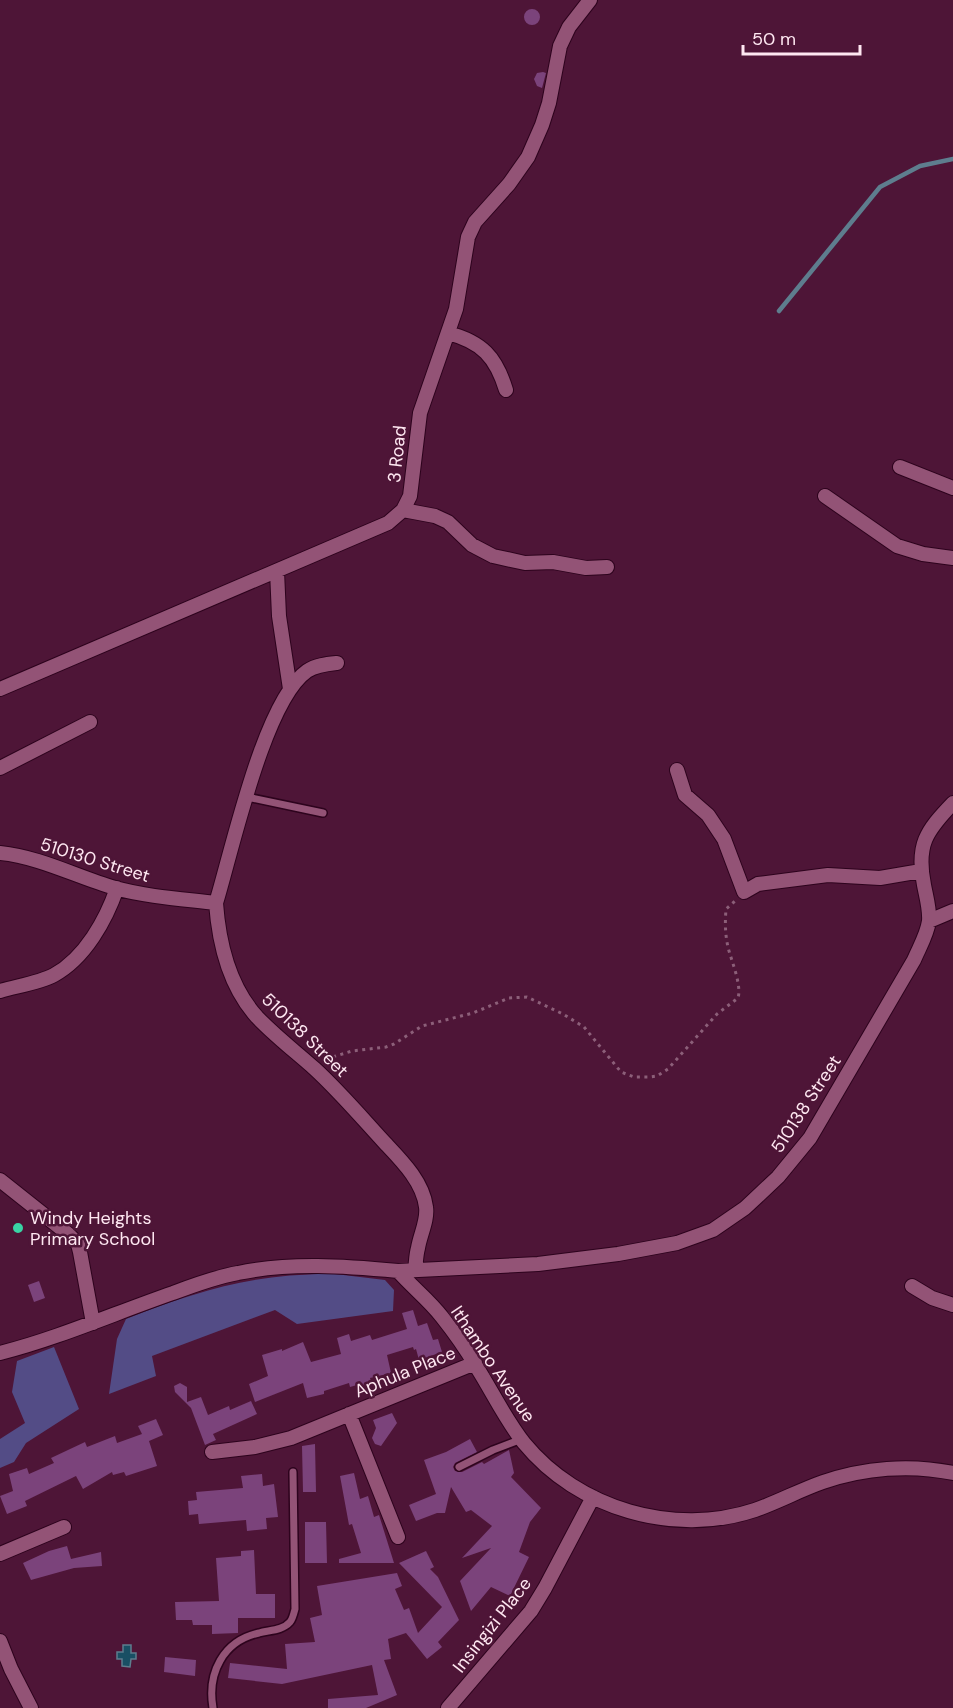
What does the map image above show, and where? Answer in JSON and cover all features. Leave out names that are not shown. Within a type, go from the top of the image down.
[{"type":"street","name":"3 Road","points":[[0,688],[387,523],[403,510],[413,487],[420,413],[460,292],[468,237],[475,222],[528,157],[549,103],[560,46],[569,27],[590,0]]},
{"type":"street","points":[[448,333],[467,338],[488,356],[497,366],[506,390]]},
{"type":"street","points":[[900,467],[953,488]]},
{"type":"street","points":[[825,496],[897,546],[923,554],[953,558]]},
{"type":"street","points":[[403,510],[435,516],[448,522],[471,545],[493,556],[525,563],[553,562],[586,568],[607,567]]},
{"type":"street","points":[[278,571],[279,616],[290,689]]},
{"type":"street","name":"510138 Street","points":[[337,663],[318,666],[307,671],[290,689],[268,731],[216,903],[218,928],[224,957],[239,991],[258,1018],[353,1107],[399,1158],[420,1188],[427,1209],[418,1248],[416,1270]]},
{"type":"street","points":[[0,768],[90,722]]},
{"type":"street","points":[[676,770],[685,795],[708,815],[724,839],[744,892],[758,884],[828,875],[880,878],[921,871]]},
{"type":"street","name":"510138 Street","points":[[398,1271],[538,1264],[618,1254],[677,1243],[713,1230],[745,1208],[778,1177],[810,1138],[914,960],[929,921],[921,871],[923,842],[934,823],[953,803]]},
{"type":"street","name":"510130 Street","points":[[0,853],[25,858],[145,895],[216,903]]},
{"type":"street","points":[[0,991],[54,975],[69,964],[84,949],[99,928],[111,906],[117,888]]},
{"type":"street","points":[[929,921],[953,911]]},
{"type":"street","points":[[0,1180],[68,1233],[78,1244],[93,1323]]},
{"type":"street","points":[[0,1353],[48,1339],[209,1280],[238,1273],[272,1268],[322,1266],[398,1271]]},
{"type":"street","name":"Ithambo Avenue","points":[[398,1271],[441,1316],[475,1363],[522,1439],[542,1462],[567,1482],[593,1497],[638,1514],[670,1520],[697,1520],[755,1510],[823,1482],[878,1470],[932,1469],[953,1473]]},
{"type":"street","points":[[912,1286],[932,1298],[953,1305]]},
{"type":"street","name":"Aphula Place","points":[[212,1452],[255,1447],[291,1438],[475,1363]]},
{"type":"street","name":"Aphula Place","points":[[349,1414],[398,1537]]},
{"type":"street","name":"Insingizi Place","points":[[448,1708],[531,1611],[593,1497]]},
{"type":"street","points":[[0,1554],[64,1527]]},
{"type":"street","points":[[0,1641],[31,1708]]},
{"type":"lane","points":[[247,796],[324,813]]},
{"type":"lane","points":[[459,1467],[522,1439]]},
{"type":"lane","points":[[213,1708],[212,1682],[215,1669],[229,1647],[257,1633],[278,1630],[290,1622],[295,1610],[293,1472]]},
{"type":"path","points":[[310,1065],[340,1054],[386,1047],[422,1026],[473,1013],[516,997],[536,1000],[574,1020],[591,1034],[610,1062],[621,1072],[640,1077],[657,1076],[673,1064],[723,1008],[738,998],[740,990],[728,949],[725,924],[726,909],[744,892]]},
{"type":"shaded area","points":[[306,1274],[335,1274],[385,1280],[394,1290],[393,1311],[297,1324],[275,1310],[152,1356],[156,1376],[109,1394],[117,1339],[126,1319],[228,1285]]},
{"type":"shaded area","points":[[54,1347],[79,1409],[26,1443],[14,1462],[0,1468],[0,1439],[25,1423],[12,1392],[17,1361]]},
{"type":"water","points":[[123,1645],[131,1645],[131,1653],[136,1653],[136,1659],[131,1659],[130,1667],[122,1666],[122,1659],[117,1659],[117,1652],[123,1652]]},
{"type":"building","points":[[532,9],[538,11],[540,17],[538,23],[532,25],[526,23],[524,17],[526,11]]},
{"type":"building","points":[[537,73],[546,73],[542,88],[537,86],[534,79]]},
{"type":"building","points":[[39,1281],[45,1298],[34,1302],[28,1285]]},
{"type":"building","points":[[413,1310],[418,1326],[427,1323],[433,1340],[438,1339],[442,1352],[419,1360],[416,1349],[414,1350],[413,1347],[387,1355],[391,1373],[370,1378],[372,1384],[359,1389],[357,1385],[350,1387],[349,1383],[324,1391],[324,1394],[307,1398],[303,1383],[255,1402],[249,1384],[268,1376],[262,1355],[282,1349],[282,1351],[303,1342],[311,1362],[341,1354],[337,1338],[349,1334],[351,1341],[370,1335],[372,1340],[407,1329],[402,1313]]},
{"type":"building","points":[[180,1383],[187,1387],[187,1402],[201,1397],[208,1415],[229,1406],[230,1410],[251,1401],[257,1414],[213,1434],[216,1440],[205,1445],[191,1408],[175,1392],[174,1386]]},
{"type":"building","points":[[392,1413],[397,1423],[381,1446],[375,1444],[372,1438],[376,1428],[373,1420]]},
{"type":"building","points":[[156,1419],[163,1435],[149,1441],[157,1466],[126,1476],[124,1472],[113,1475],[112,1472],[83,1489],[76,1476],[25,1501],[27,1506],[7,1514],[0,1496],[13,1491],[9,1474],[27,1468],[29,1474],[54,1463],[51,1458],[85,1442],[87,1447],[115,1436],[117,1443],[142,1434],[138,1426]]},
{"type":"building","points":[[470,1439],[477,1452],[455,1463],[453,1467],[455,1471],[462,1472],[482,1462],[484,1464],[509,1450],[514,1473],[511,1477],[541,1508],[530,1522],[519,1552],[529,1557],[510,1596],[491,1587],[471,1611],[460,1581],[491,1548],[462,1558],[492,1526],[471,1510],[466,1512],[451,1487],[445,1513],[437,1513],[416,1521],[409,1505],[436,1494],[424,1460],[446,1452]]},
{"type":"building","points":[[315,1444],[316,1492],[303,1492],[302,1446]]},
{"type":"building","points":[[354,1473],[360,1499],[368,1496],[374,1517],[379,1515],[394,1563],[339,1563],[339,1559],[361,1553],[352,1524],[349,1525],[340,1476]]},
{"type":"building","points":[[262,1474],[263,1486],[274,1484],[278,1517],[266,1518],[267,1529],[247,1531],[246,1520],[199,1524],[198,1514],[189,1515],[188,1501],[197,1500],[196,1492],[243,1488],[241,1476]]},
{"type":"building","points":[[305,1522],[326,1522],[327,1563],[305,1563]]},
{"type":"building","points":[[67,1546],[71,1559],[101,1552],[102,1566],[74,1568],[31,1580],[23,1563],[49,1551]]},
{"type":"building","points":[[254,1550],[256,1594],[275,1594],[275,1618],[238,1618],[238,1633],[212,1634],[212,1625],[193,1625],[192,1620],[176,1620],[175,1602],[219,1601],[216,1558],[241,1556],[241,1551]]},
{"type":"building","points":[[426,1551],[434,1567],[430,1569],[438,1577],[459,1620],[438,1642],[442,1647],[427,1659],[406,1633],[388,1639],[391,1659],[384,1660],[397,1695],[366,1708],[328,1708],[328,1699],[378,1695],[372,1665],[282,1684],[228,1678],[230,1663],[287,1669],[285,1644],[315,1642],[310,1618],[322,1615],[317,1586],[397,1573],[402,1586],[395,1589],[404,1610],[409,1608],[418,1633],[442,1607],[399,1563]]},
{"type":"building","points":[[165,1657],[196,1660],[195,1676],[164,1672]]},
{"type":"waterway","points":[[779,311],[880,187],[920,166],[953,159]]},
{"type":"place","name":"Windy Heights Primary School","points":[[18,1228]]}]
